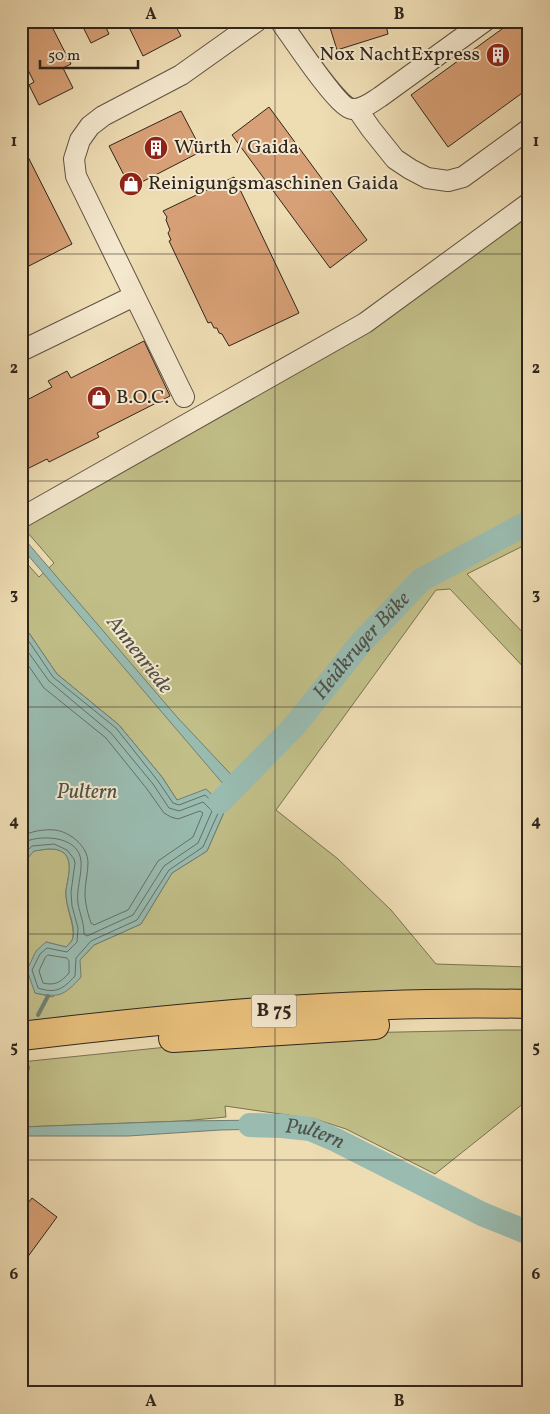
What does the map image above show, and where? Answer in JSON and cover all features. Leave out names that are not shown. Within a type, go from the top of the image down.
[{"type":"highway","name":"B 75","points":[[21,1036],[212,1016],[328,1008],[440,1004],[529,1004]]},
{"type":"highway","name":"B 75","points":[[21,1051],[72,1045],[361,1025],[529,1021]]},
{"type":"street","points":[[184,397],[76,176],[74,159],[80,140],[90,126],[103,116],[181,75],[257,21]]},
{"type":"street","points":[[280,21],[332,93],[351,110],[363,108],[380,97],[485,21]]},
{"type":"street","points":[[357,109],[395,159],[427,178],[448,181],[463,177],[529,129]]},
{"type":"street","points":[[21,518],[365,323],[529,203]]},
{"type":"street","points":[[21,350],[134,296]]},
{"type":"shaded area","points":[[529,205],[529,520],[441,567],[444,571],[529,524],[529,543],[467,574],[529,639],[529,673],[450,589],[436,590],[276,810],[338,859],[391,910],[436,964],[529,967],[529,993],[21,1025],[21,857],[26,860],[33,851],[53,849],[64,853],[69,861],[66,897],[73,927],[73,938],[66,947],[46,942],[35,993],[53,997],[80,960],[94,945],[141,924],[172,873],[207,851],[225,810],[177,800],[162,777],[119,725],[57,674],[29,633],[21,629],[21,557],[39,577],[54,563],[21,525],[355,331]]},
{"type":"shaded area","points":[[529,1030],[529,1099],[435,1174],[346,1129],[315,1119],[225,1106],[226,1117],[183,1121],[21,1127],[21,1062],[177,1046],[350,1033]]},
{"type":"water","points":[[21,535],[177,717],[239,783],[230,792],[21,547]]},
{"type":"water","name":"Pultern","points":[[21,629],[29,633],[57,674],[119,725],[162,777],[177,800],[206,789],[220,802],[225,810],[207,851],[172,873],[141,924],[94,945],[80,960],[81,977],[65,992],[56,995],[35,993],[27,970],[36,951],[46,942],[66,947],[72,941],[74,933],[66,897],[69,866],[67,857],[60,851],[49,849],[34,851],[26,860],[21,857]]},
{"type":"water","points":[[265,1120],[282,1126],[267,1129],[128,1136],[21,1136],[21,1127]]},
{"type":"building","points":[[21,21],[49,21],[71,64],[63,68],[73,88],[39,105],[29,85],[34,82],[21,56]]},
{"type":"building","points":[[80,21],[103,21],[109,34],[91,43]]},
{"type":"building","points":[[126,21],[173,21],[181,36],[143,56]]},
{"type":"building","points":[[328,21],[385,21],[388,34],[337,50]]},
{"type":"building","name":"Nox NachtExpress","points":[[513,21],[529,21],[529,88],[448,147],[411,95]]},
{"type":"building","points":[[269,107],[367,240],[330,268],[232,135]]},
{"type":"building","name":"Würth / Gaida","points":[[181,111],[202,151],[134,186],[128,183],[109,146]]},
{"type":"building","points":[[21,143],[72,244],[21,270]]},
{"type":"building","points":[[234,177],[299,313],[229,346],[217,328],[214,328],[211,322],[208,323],[169,241],[171,240],[168,233],[170,230],[166,220],[167,217],[163,211]]},
{"type":"building","name":"B.O.C.","points":[[144,341],[170,396],[97,433],[99,437],[49,462],[47,459],[21,472],[21,403],[52,387],[48,381],[67,371],[71,378]]},
{"type":"building","points":[[32,1198],[57,1217],[21,1266],[21,1212]]},
{"type":"waterway","name":"Heidkruger Bäke","points":[[220,802],[296,724],[360,644],[421,580],[529,522]]},
{"type":"waterway","points":[[38,1015],[48,996]]},
{"type":"waterway","points":[[21,1098],[28,1067]]},
{"type":"waterway","name":"Pultern","points":[[250,1125],[310,1129],[336,1140],[482,1214],[529,1233]]},
{"type":"place","name":"Nox NachtExpress","points":[[498,55]]},
{"type":"place","name":"Würth / Gaida","points":[[156,148]]},
{"type":"place","name":"Reinigungsmaschinen Gaida","points":[[131,184]]},
{"type":"place","name":"B.O.C.","points":[[99,398]]},
{"type":"water label","name":"Annenriede","points":[[139,655]]}]
